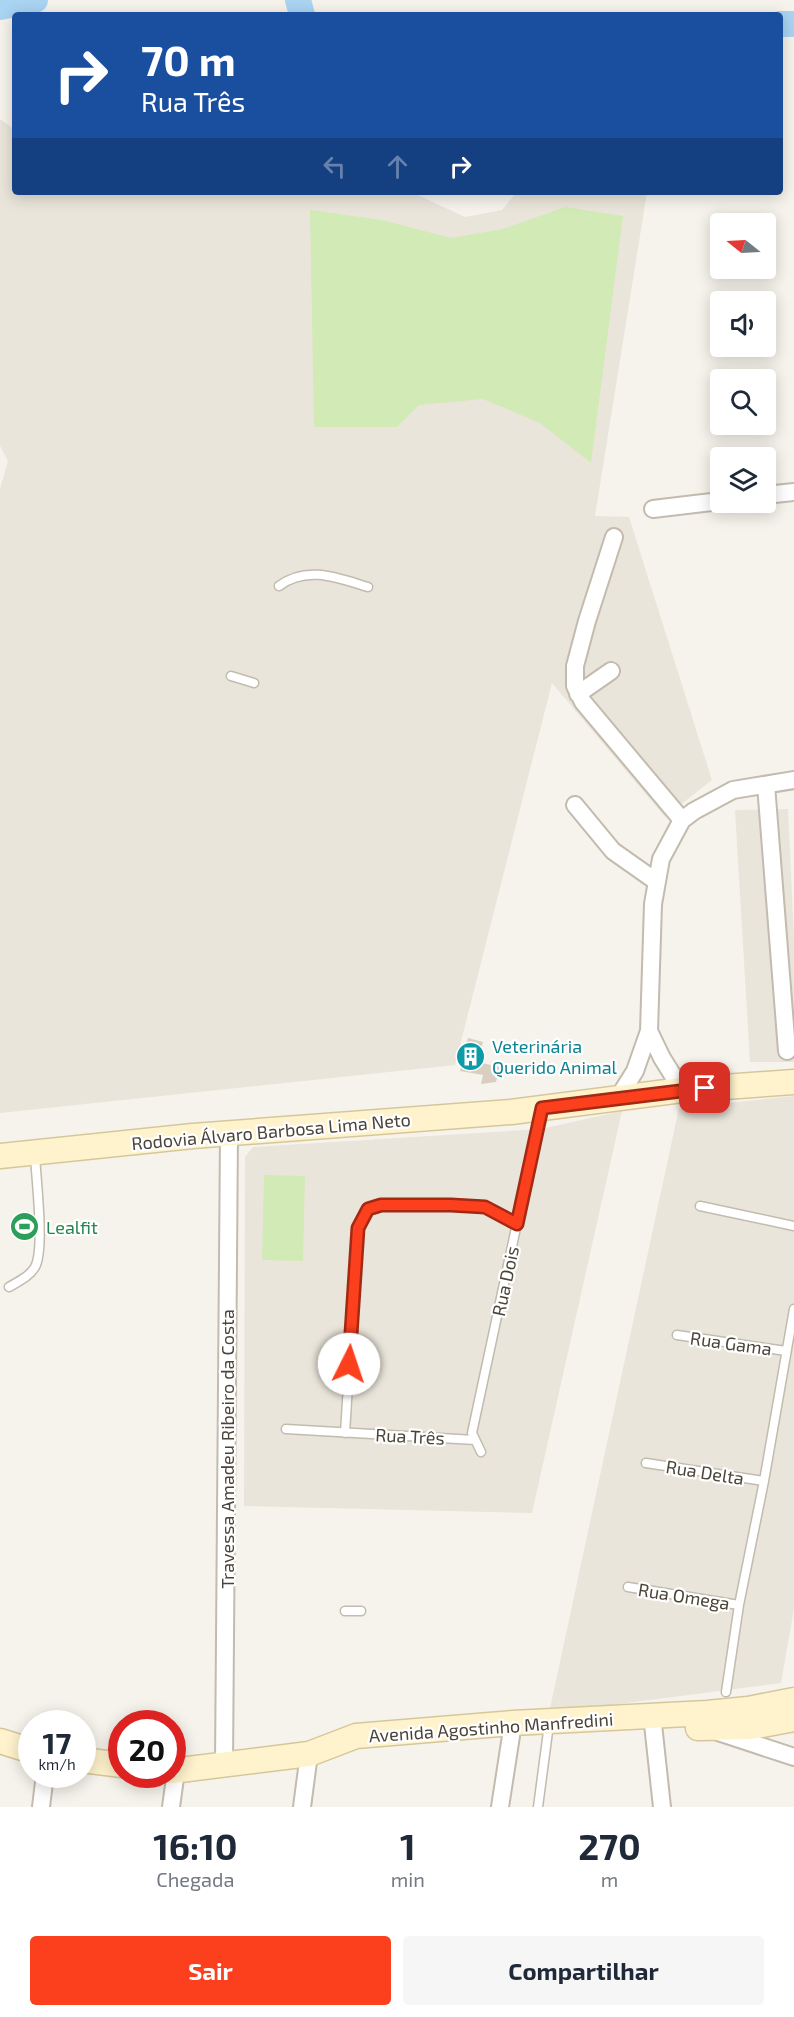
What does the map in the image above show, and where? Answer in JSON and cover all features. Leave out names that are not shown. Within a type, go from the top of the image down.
[{"type":"main road","name":"Rodovia Álvaro Barbosa Lima Neto","points":[[0,1156],[183,1137],[511,1112],[682,1090],[794,1082]]},
{"type":"main road","points":[[646,1719],[748,1709],[794,1700]]},
{"type":"main road","name":"Avenida Agostinho Manfredini","points":[[186,1769],[309,1754],[356,1736],[513,1723],[646,1719]]},
{"type":"main road","points":[[646,1719],[706,1728],[751,1727],[794,1719]]},
{"type":"main road","points":[[0,1741],[18,1747]]},
{"type":"street","points":[[776,494],[794,492]]},
{"type":"street","points":[[652,509],[710,502]]},
{"type":"street","points":[[614,537],[575,666],[574,677],[578,694],[682,820]]},
{"type":"street","points":[[578,694],[611,671]]},
{"type":"street","points":[[618,1098],[635,1071],[649,1031],[653,904],[661,859],[682,820],[694,810],[732,790],[794,780]]},
{"type":"street","points":[[766,785],[787,1051]]},
{"type":"street","points":[[575,805],[613,851],[657,882]]},
{"type":"street","points":[[649,1031],[662,1058],[682,1090]]},
{"type":"street","name":"Travessa Amadeu Ribeiro da Costa","points":[[224,1764],[229,1134]]},
{"type":"street","points":[[646,1719],[662,1807]]},
{"type":"street","points":[[500,1807],[513,1723]]},
{"type":"street","points":[[706,1728],[794,1757]]},
{"type":"street","points":[[302,1807],[309,1754]]},
{"type":"street","points":[[41,1807],[43,1788]]},
{"type":"street","points":[[171,1807],[173,1788]]},
{"type":"lane","points":[[279,586],[298,575],[326,574],[368,587]]},
{"type":"lane","points":[[231,676],[254,683]]},
{"type":"lane","name":"Rua Dois","points":[[481,1452],[472,1433],[542,1108]]},
{"type":"lane","points":[[9,1287],[28,1276],[36,1265],[39,1248],[35,1152]]},
{"type":"lane","points":[[345,1433],[358,1228],[368,1209],[381,1205],[485,1207],[517,1224]]},
{"type":"lane","points":[[699,1206],[794,1226]]},
{"type":"lane","points":[[726,1692],[739,1605],[764,1481],[794,1309]]},
{"type":"lane","name":"Rua Gama","points":[[677,1335],[786,1351]]},
{"type":"lane","name":"Rua Três","points":[[286,1429],[475,1440]]},
{"type":"lane","name":"Rua Delta","points":[[646,1463],[764,1481]]},
{"type":"lane","name":"Rua Omega","points":[[628,1587],[739,1605]]},
{"type":"lane","points":[[345,1611],[361,1611]]},
{"type":"lane","points":[[538,1807],[549,1722]]},
{"type":"shaded area","points":[[0,119],[12,128],[12,195],[417,195],[465,217],[502,210],[514,195],[647,195],[595,516],[629,517],[712,780],[665,817],[552,683],[455,1065],[0,1113],[0,489],[8,461],[0,446]]},
{"type":"shaded area","points":[[788,809],[794,938],[794,1062],[750,1062],[735,810]]},
{"type":"shaded area","points":[[794,1096],[794,1609],[781,1683],[549,1713],[679,1108]]},
{"type":"shaded area","points":[[622,1111],[532,1513],[244,1506],[245,1157],[253,1147],[541,1129]]},
{"type":"green space","points":[[565,207],[623,216],[591,463],[540,423],[483,399],[419,405],[397,427],[314,427],[310,210],[382,220],[451,238],[503,229]]},
{"type":"green space","points":[[264,1175],[305,1176],[303,1261],[262,1260]]},
{"type":"building","points":[[468,1038],[483,1042],[477,1062],[500,1067],[496,1082],[481,1084],[483,1075],[460,1071]]},
{"type":"waterway","points":[[0,7],[35,0]]},
{"type":"waterway","points":[[298,0],[301,12]]},
{"type":"waterway","points":[[783,24],[794,24]]},
{"type":"place","name":"Veterinária Querido Animal","points":[[471,1056]]},
{"type":"place","name":"Lealfit","points":[[25,1227]]},
{"type":"route","points":[[349,1364],[358,1228],[368,1209],[381,1205],[485,1207],[517,1224],[542,1108],[705,1088]]}]
